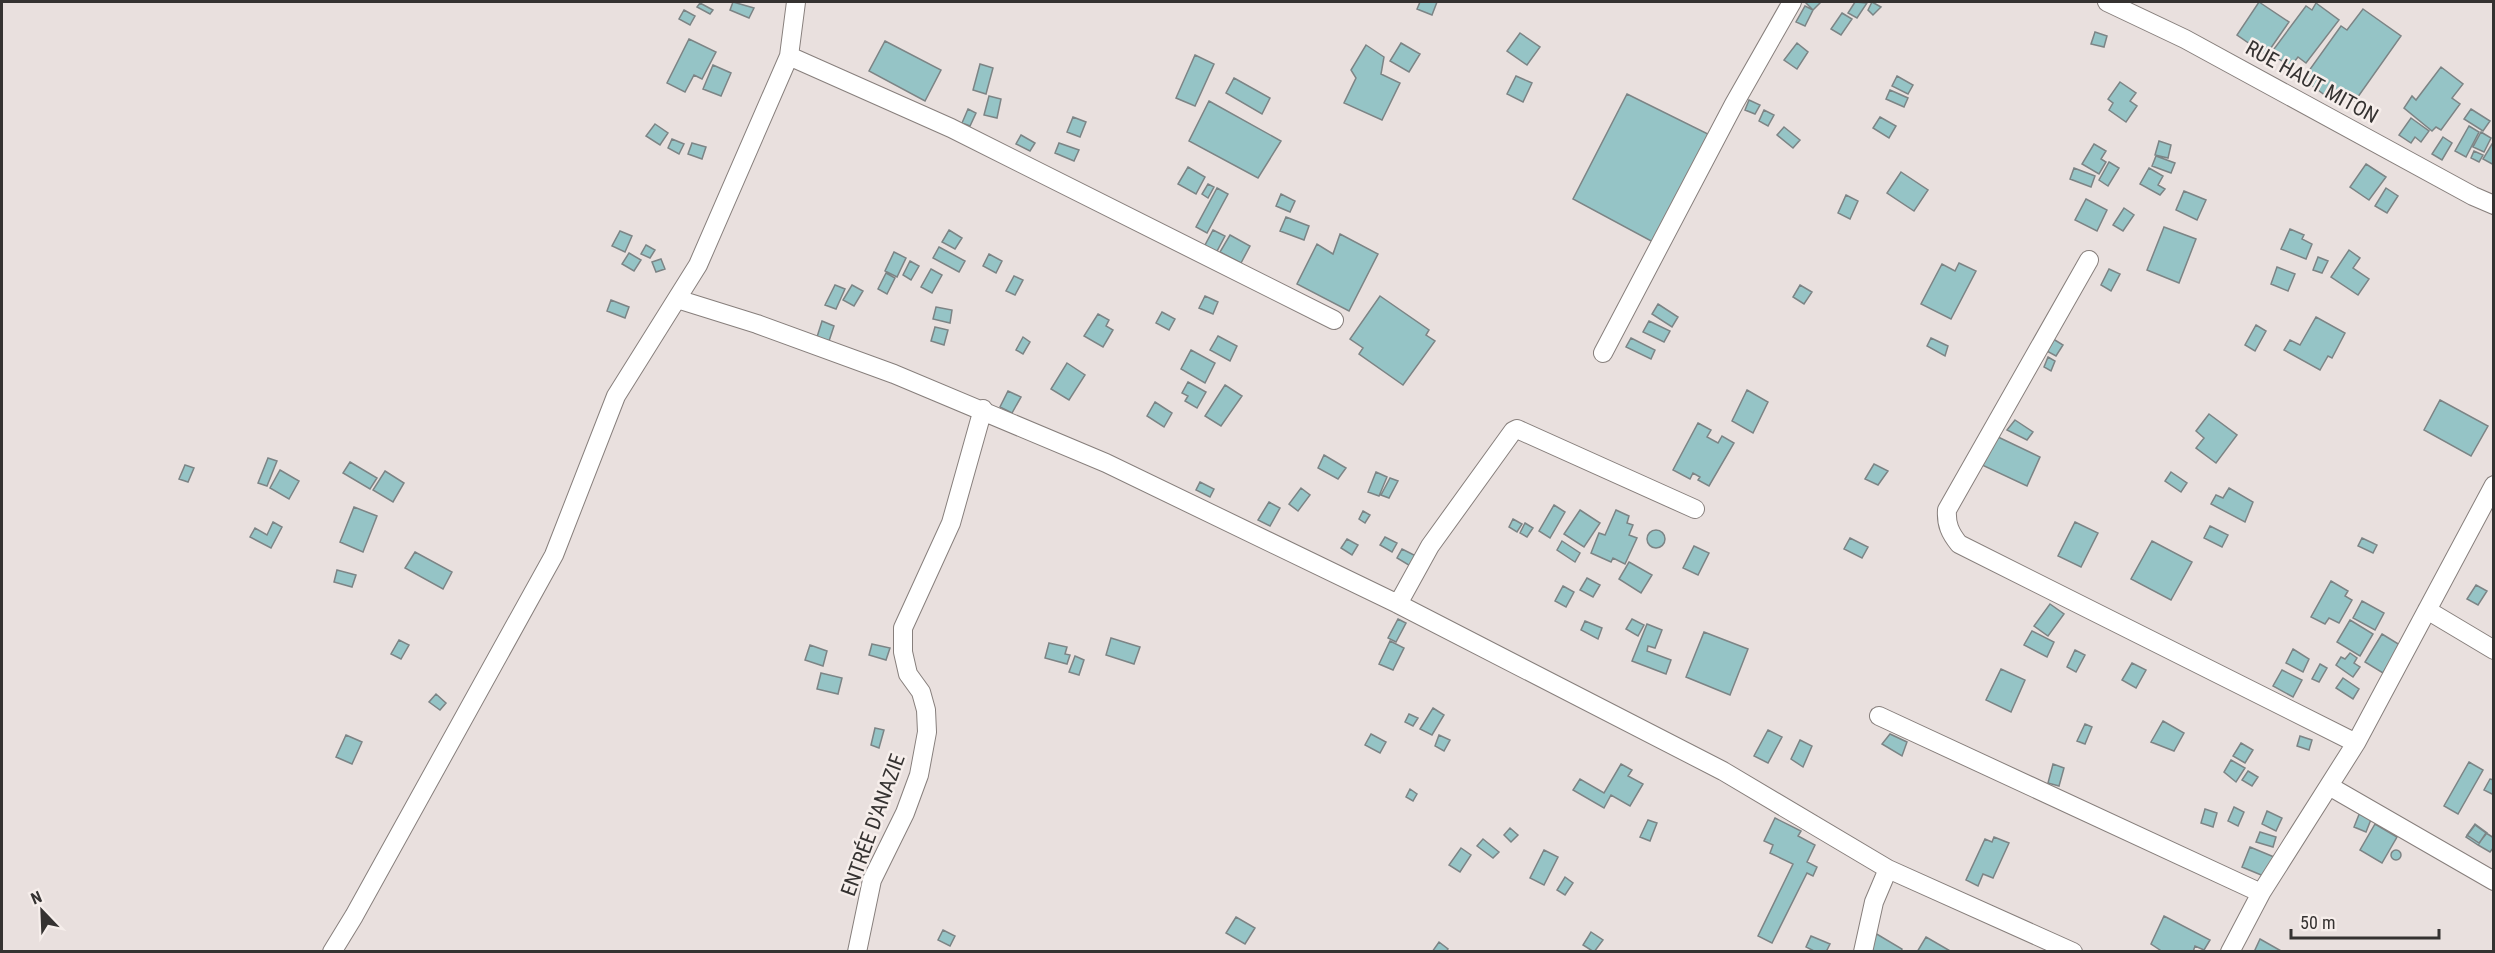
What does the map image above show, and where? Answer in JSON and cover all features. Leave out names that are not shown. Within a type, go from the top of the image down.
[{"type":"street","points":[[332,951],[360,906],[554,555],[616,396],[698,265],[789,56],[796,2]]},
{"type":"street","points":[[1603,353],[1734,104],[1792,2]]},
{"type":"street","name":"RUE HAUT MITON","points":[[2107,2],[2185,39],[2493,205]]},
{"type":"street","points":[[789,56],[951,128],[1334,320]]},
{"type":"street","points":[[2089,260],[1947,510],[1946,521],[1952,535],[1959,544],[2356,743]]},
{"type":"street","points":[[677,299],[757,324],[983,410],[1106,463],[1398,604],[1723,771],[1888,869],[2073,951]]},
{"type":"street","name":"ENTRÉE D'ANAZIE","points":[[857,951],[872,880],[905,813],[919,775],[927,732],[926,710],[921,692],[908,674],[903,652],[903,627],[951,523],[983,410]]},
{"type":"street","points":[[1398,604],[1430,546],[1513,431],[1517,429],[1695,509]]},
{"type":"street","points":[[2230,951],[2261,893],[2356,743],[2493,485]]},
{"type":"street","points":[[2427,610],[2493,650]]},
{"type":"street","points":[[1879,716],[2261,893]]},
{"type":"street","points":[[2329,786],[2493,881]]},
{"type":"street","points":[[1863,951],[1874,902],[1888,869]]},
{"type":"building","points":[[733,2],[754,8],[749,18],[730,10]]},
{"type":"building","points":[[1420,2],[1437,2],[1432,15],[1417,9]]},
{"type":"building","points":[[1805,2],[1821,2],[1813,10]]},
{"type":"building","points":[[1855,2],[1867,3],[1857,18],[1848,13]]},
{"type":"building","points":[[1872,2],[1881,7],[1873,15],[1868,10]]},
{"type":"building","points":[[2259,2],[2289,22],[2266,55],[2237,35]]},
{"type":"building","points":[[700,3],[713,10],[710,14],[697,7]]},
{"type":"building","points":[[2316,3],[2339,20],[2306,63],[2298,57],[2290,67],[2271,53],[2306,6],[2312,10]]},
{"type":"building","points":[[1805,6],[1813,10],[1805,26],[1796,22]]},
{"type":"building","points":[[2363,9],[2401,36],[2355,101],[2344,94],[2337,104],[2303,79],[2341,26],[2347,30]]},
{"type":"building","points":[[684,10],[695,16],[690,25],[679,19]]},
{"type":"building","points":[[1842,13],[1852,19],[1841,35],[1831,29]]},
{"type":"building","points":[[2095,32],[2107,36],[2104,47],[2091,44]]},
{"type":"building","points":[[1520,33],[1540,47],[1527,65],[1507,51]]},
{"type":"building","points":[[689,39],[716,52],[702,79],[694,75],[685,92],[667,83]]},
{"type":"building","points":[[885,41],[941,70],[925,101],[869,71]]},
{"type":"building","points":[[1401,43],[1420,54],[1409,72],[1390,61]]},
{"type":"building","points":[[1797,43],[1808,52],[1797,69],[1784,60]]},
{"type":"building","points":[[1366,45],[1384,57],[1381,74],[1400,83],[1382,120],[1344,103],[1356,78],[1351,70]]},
{"type":"building","points":[[1195,55],[1214,64],[1195,106],[1176,98]]},
{"type":"building","points":[[980,64],[993,68],[986,94],[973,90]]},
{"type":"building","points":[[713,65],[731,73],[721,96],[703,89]]},
{"type":"building","points":[[2441,67],[2463,84],[2452,98],[2460,104],[2441,130],[2436,127],[2432,131],[2404,108],[2412,96],[2416,100]]},
{"type":"building","points":[[1516,76],[1532,83],[1523,102],[1507,94]]},
{"type":"building","points":[[1897,76],[1913,85],[1908,94],[1892,86]]},
{"type":"building","points":[[1234,78],[1270,98],[1262,114],[1226,93]]},
{"type":"building","points":[[2120,82],[2136,93],[2130,101],[2137,106],[2126,122],[2109,110],[2113,103],[2108,99]]},
{"type":"building","points":[[1890,90],[1908,98],[1904,107],[1886,99]]},
{"type":"building","points":[[1627,94],[1710,135],[1653,242],[1573,199]]},
{"type":"building","points":[[989,96],[1001,99],[997,118],[984,115]]},
{"type":"building","points":[[1749,100],[1760,105],[1755,114],[1745,110]]},
{"type":"building","points":[[1209,101],[1281,141],[1258,178],[1189,141]]},
{"type":"building","points":[[968,109],[976,113],[970,126],[962,123]]},
{"type":"building","points":[[2471,109],[2490,121],[2483,131],[2464,119]]},
{"type":"building","points":[[1764,110],[1774,115],[1768,126],[1759,121]]},
{"type":"building","points":[[1073,117],[1086,122],[1080,137],[1067,132]]},
{"type":"building","points":[[1880,117],[1896,126],[1889,138],[1873,128]]},
{"type":"building","points":[[2411,118],[2429,131],[2421,142],[2415,137],[2411,143],[2399,135]]},
{"type":"building","points":[[655,124],[668,133],[660,145],[646,136]]},
{"type":"building","points":[[2469,126],[2479,132],[2466,157],[2455,151]]},
{"type":"building","points":[[1784,127],[1800,140],[1793,148],[1777,135]]},
{"type":"building","points":[[2481,132],[2491,138],[2484,152],[2473,147]]},
{"type":"building","points":[[1021,135],[1035,143],[1030,151],[1016,144]]},
{"type":"building","points":[[2443,137],[2452,143],[2442,160],[2432,154]]},
{"type":"building","points":[[672,139],[684,144],[679,154],[668,148]]},
{"type":"building","points":[[2159,141],[2171,145],[2168,158],[2155,155]]},
{"type":"building","points":[[692,143],[706,147],[702,159],[688,154]]},
{"type":"building","points":[[1059,143],[1079,150],[1074,161],[1055,153]]},
{"type":"building","points":[[2094,144],[2106,151],[2101,159],[2106,162],[2099,174],[2082,164]]},
{"type":"building","points":[[2492,144],[2494,145],[2494,165],[2483,159]]},
{"type":"building","points":[[2474,151],[2483,155],[2479,162],[2471,158]]},
{"type":"building","points":[[2156,156],[2175,163],[2171,173],[2152,166]]},
{"type":"building","points":[[2109,162],[2119,168],[2108,186],[2099,180]]},
{"type":"building","points":[[2366,164],[2386,177],[2369,200],[2350,187]]},
{"type":"building","points":[[1188,167],[1205,177],[1196,194],[1178,184]]},
{"type":"building","points":[[2074,168],[2095,176],[2091,187],[2070,179]]},
{"type":"building","points":[[2149,168],[2163,176],[2158,185],[2165,189],[2160,195],[2140,184]]},
{"type":"building","points":[[1901,172],[1928,190],[1914,211],[1887,193]]},
{"type":"building","points":[[1208,184],[1214,187],[1208,198],[1202,194]]},
{"type":"building","points":[[1217,188],[1228,194],[1207,233],[1196,227]]},
{"type":"building","points":[[2386,188],[2398,196],[2387,213],[2375,206]]},
{"type":"building","points":[[2184,191],[2206,200],[2197,220],[2176,210]]},
{"type":"building","points":[[1281,194],[1295,201],[1290,212],[1276,206]]},
{"type":"building","points":[[1846,195],[1858,201],[1850,219],[1838,213]]},
{"type":"building","points":[[2086,199],[2107,210],[2097,231],[2075,220]]},
{"type":"building","points":[[2124,208],[2134,215],[2123,231],[2113,225]]},
{"type":"building","points":[[1286,217],[1309,226],[1304,240],[1280,231]]},
{"type":"building","points":[[2164,227],[2196,239],[2179,283],[2147,270]]},
{"type":"building","points":[[2290,229],[2304,235],[2302,239],[2312,244],[2306,259],[2281,249]]},
{"type":"building","points":[[949,230],[962,238],[955,249],[942,242]]},
{"type":"building","points":[[1213,230],[1225,236],[1216,253],[1204,247]]},
{"type":"building","points":[[620,231],[632,236],[625,252],[612,246]]},
{"type":"building","points":[[1340,234],[1378,254],[1349,311],[1297,284],[1317,244],[1333,254]]},
{"type":"building","points":[[1230,235],[1250,246],[1241,263],[1220,252]]},
{"type":"building","points":[[646,245],[655,250],[650,258],[641,254]]},
{"type":"building","points":[[939,247],[965,261],[959,272],[933,258]]},
{"type":"building","points":[[2349,250],[2360,258],[2353,268],[2369,279],[2358,295],[2331,277]]},
{"type":"building","points":[[894,252],[906,258],[897,277],[885,271]]},
{"type":"building","points":[[629,253],[641,260],[634,271],[622,264]]},
{"type":"building","points":[[989,254],[1002,261],[996,273],[983,266]]},
{"type":"building","points":[[2318,257],[2328,261],[2322,273],[2313,270]]},
{"type":"building","points":[[661,259],[665,269],[656,272],[652,262]]},
{"type":"building","points":[[910,261],[919,266],[911,280],[903,275]]},
{"type":"building","points":[[1959,263],[1976,271],[1951,319],[1921,304],[1942,264],[1955,271]]},
{"type":"building","points":[[2277,267],[2295,274],[2288,291],[2271,284]]},
{"type":"building","points":[[931,269],[942,275],[932,293],[921,287]]},
{"type":"building","points":[[2109,269],[2120,274],[2111,291],[2101,285]]},
{"type":"building","points":[[886,273],[895,278],[887,294],[878,289]]},
{"type":"building","points":[[1014,276],[1023,280],[1015,295],[1006,291]]},
{"type":"building","points":[[835,285],[845,289],[836,309],[825,305]]},
{"type":"building","points":[[852,285],[863,291],[854,306],[843,300]]},
{"type":"building","points":[[1800,285],[1812,292],[1804,304],[1793,297]]},
{"type":"building","points":[[1205,296],[1218,302],[1213,314],[1199,308]]},
{"type":"building","points":[[1380,296],[1429,330],[1426,335],[1435,341],[1403,385],[1359,354],[1363,348],[1350,339]]},
{"type":"building","points":[[611,300],[629,307],[625,318],[607,311]]},
{"type":"building","points":[[1658,304],[1678,317],[1672,327],[1652,314]]},
{"type":"building","points":[[936,307],[952,310],[950,323],[933,319]]},
{"type":"building","points":[[1162,312],[1175,319],[1169,330],[1156,323]]},
{"type":"building","points":[[1098,314],[1109,320],[1106,326],[1113,330],[1103,347],[1084,336]]},
{"type":"building","points":[[2316,317],[2345,333],[2332,358],[2328,356],[2320,370],[2284,350],[2290,340],[2300,345]]},
{"type":"building","points":[[822,321],[834,326],[829,341],[817,337]]},
{"type":"building","points":[[1649,321],[1670,331],[1664,342],[1643,332]]},
{"type":"building","points":[[2256,325],[2266,331],[2255,351],[2245,345]]},
{"type":"building","points":[[935,327],[948,330],[944,345],[931,341]]},
{"type":"building","points":[[1218,336],[1237,346],[1230,361],[1210,350]]},
{"type":"building","points":[[1023,337],[1030,342],[1023,354],[1016,350]]},
{"type":"building","points":[[2050,337],[2063,345],[2056,356],[2043,349]]},
{"type":"building","points":[[1631,338],[1655,350],[1651,359],[1626,347]]},
{"type":"building","points":[[1931,338],[1948,346],[1945,356],[1927,346]]},
{"type":"building","points":[[1191,350],[1215,363],[1205,383],[1181,369]]},
{"type":"building","points":[[2048,357],[2055,361],[2051,371],[2044,367]]},
{"type":"building","points":[[1067,363],[1085,375],[1069,400],[1051,389]]},
{"type":"building","points":[[1188,382],[1206,392],[1197,408],[1185,401],[1188,396],[1182,393]]},
{"type":"building","points":[[1225,385],[1242,396],[1221,426],[1205,416]]},
{"type":"building","points":[[1747,390],[1768,402],[1753,433],[1732,421]]},
{"type":"building","points":[[1008,391],[1021,397],[1012,413],[1000,407]]},
{"type":"building","points":[[2440,400],[2488,426],[2471,456],[2424,430]]},
{"type":"building","points":[[1155,402],[1172,413],[1164,427],[1147,416]]},
{"type":"building","points":[[2209,414],[2237,435],[2216,463],[2196,448],[2204,438],[2196,431]]},
{"type":"building","points":[[2015,420],[2033,432],[2027,440],[2007,430]]},
{"type":"building","points":[[1698,423],[1711,430],[1707,437],[1718,443],[1722,436],[1734,443],[1709,486],[1698,480],[1700,477],[1693,473],[1690,479],[1673,470]]},
{"type":"building","points":[[1996,436],[2040,457],[2027,486],[1982,465]]},
{"type":"building","points":[[1324,455],[1346,468],[1338,479],[1318,468]]},
{"type":"building","points":[[268,458],[277,461],[267,486],[258,483]]},
{"type":"building","points":[[350,462],[377,478],[370,489],[343,473]]},
{"type":"building","points":[[1874,464],[1888,471],[1878,485],[1865,479]]},
{"type":"building","points":[[185,465],[194,468],[188,482],[179,479]]},
{"type":"building","points":[[280,470],[299,481],[289,499],[270,488]]},
{"type":"building","points":[[385,471],[404,483],[393,502],[373,490]]},
{"type":"building","points":[[1376,472],[1387,477],[1379,496],[1368,492]]},
{"type":"building","points":[[2171,472],[2187,483],[2181,492],[2165,481]]},
{"type":"building","points":[[1390,478],[1398,481],[1389,498],[1381,495]]},
{"type":"building","points":[[1200,482],[1214,489],[1210,497],[1196,490]]},
{"type":"building","points":[[1301,488],[1310,495],[1298,511],[1289,504]]},
{"type":"building","points":[[2229,488],[2253,502],[2245,522],[2211,504],[2216,495],[2223,498]]},
{"type":"building","points":[[1269,502],[1280,508],[1270,526],[1258,520]]},
{"type":"building","points":[[1554,505],[1565,512],[1550,538],[1539,531]]},
{"type":"building","points":[[354,507],[377,516],[363,552],[340,542]]},
{"type":"building","points":[[1580,510],[1600,523],[1584,547],[1564,534]]},
{"type":"building","points":[[1616,510],[1629,516],[1627,523],[1633,525],[1629,535],[1637,538],[1625,564],[1613,558],[1611,562],[1591,553],[1599,533],[1605,535]]},
{"type":"building","points":[[1363,511],[1370,515],[1365,523],[1359,519]]},
{"type":"building","points":[[1513,519],[1522,524],[1517,532],[1509,527]]},
{"type":"building","points":[[273,522],[282,527],[271,548],[250,537],[255,528],[267,535]]},
{"type":"building","points":[[2075,522],[2098,533],[2081,567],[2058,556]]},
{"type":"building","points":[[1525,523],[1533,528],[1527,537],[1520,533]]},
{"type":"building","points":[[2210,526],[2228,535],[2222,547],[2204,538]]},
{"type":"building","points":[[1652,530],[1660,530],[1665,535],[1663,546],[1652,548],[1647,543],[1647,535]]},
{"type":"building","points":[[1385,537],[1397,543],[1392,552],[1380,545]]},
{"type":"building","points":[[1850,538],[1868,547],[1862,558],[1844,549]]},
{"type":"building","points":[[2362,538],[2377,545],[2373,553],[2358,546]]},
{"type":"building","points":[[1347,539],[1358,545],[1352,555],[1341,548]]},
{"type":"building","points":[[1562,541],[1580,553],[1575,562],[1557,550]]},
{"type":"building","points":[[2152,541],[2192,562],[2171,600],[2131,579]]},
{"type":"building","points":[[1694,546],[1709,553],[1698,575],[1683,568]]},
{"type":"building","points":[[1402,549],[1418,557],[1412,567],[1397,558]]},
{"type":"building","points":[[415,552],[452,572],[443,589],[405,568]]},
{"type":"building","points":[[1629,562],[1652,575],[1641,593],[1619,579]]},
{"type":"building","points":[[337,570],[356,575],[352,587],[334,582]]},
{"type":"building","points":[[1587,578],[1600,585],[1593,597],[1580,590]]},
{"type":"building","points":[[2331,581],[2348,591],[2345,596],[2352,600],[2339,623],[2329,618],[2325,624],[2311,617]]},
{"type":"building","points":[[2476,585],[2487,591],[2478,605],[2467,599]]},
{"type":"building","points":[[1563,586],[1574,592],[1566,607],[1555,601]]},
{"type":"building","points":[[2362,601],[2384,613],[2375,630],[2353,618]]},
{"type":"building","points":[[2050,604],[2064,614],[2048,636],[2034,626]]},
{"type":"building","points":[[1398,619],[1406,623],[1396,642],[1388,638]]},
{"type":"building","points":[[1632,619],[1644,625],[1638,636],[1626,629]]},
{"type":"building","points":[[2350,620],[2373,634],[2360,656],[2337,642]]},
{"type":"building","points":[[1585,621],[1602,628],[1598,639],[1581,630]]},
{"type":"building","points":[[1647,624],[1662,630],[1655,648],[1648,646],[1647,651],[1671,660],[1666,674],[1632,661]]},
{"type":"building","points":[[2032,631],[2054,642],[2047,657],[2024,645]]},
{"type":"building","points":[[1704,632],[1748,649],[1730,695],[1686,677]]},
{"type":"building","points":[[2382,634],[2400,645],[2383,673],[2365,662]]},
{"type":"building","points":[[1111,638],[1140,647],[1134,664],[1106,655]]},
{"type":"building","points":[[399,640],[409,645],[401,659],[391,654]]},
{"type":"building","points":[[1390,641],[1404,648],[1393,670],[1379,664]]},
{"type":"building","points":[[1049,643],[1067,647],[1065,654],[1070,655],[1067,664],[1045,658]]},
{"type":"building","points":[[872,644],[890,648],[886,660],[869,655]]},
{"type":"building","points":[[810,645],[827,651],[823,666],[805,660]]},
{"type":"building","points":[[2293,649],[2309,659],[2303,672],[2286,663]]},
{"type":"building","points":[[2075,650],[2085,655],[2076,672],[2067,667]]},
{"type":"building","points":[[2350,653],[2357,658],[2354,663],[2360,667],[2353,677],[2336,665],[2341,657],[2345,659]]},
{"type":"building","points":[[1075,656],[1084,660],[1079,675],[1069,672]]},
{"type":"building","points":[[2132,663],[2146,670],[2136,688],[2122,680]]},
{"type":"building","points":[[2320,664],[2327,668],[2319,682],[2312,679]]},
{"type":"building","points":[[2001,669],[2025,680],[2011,712],[1986,700]]},
{"type":"building","points":[[2282,670],[2302,680],[2293,697],[2273,686]]},
{"type":"building","points":[[821,673],[842,678],[838,694],[817,689]]},
{"type":"building","points":[[2343,678],[2359,689],[2353,699],[2336,688]]},
{"type":"building","points":[[436,694],[446,703],[440,710],[429,702]]},
{"type":"building","points":[[1433,708],[1444,715],[1432,735],[1420,729]]},
{"type":"building","points":[[1409,714],[1418,718],[1413,726],[1405,722]]},
{"type":"building","points":[[2163,721],[2184,733],[2174,751],[2151,742]]},
{"type":"building","points":[[2085,724],[2092,727],[2085,744],[2077,741]]},
{"type":"building","points":[[875,728],[884,730],[879,748],[871,745]]},
{"type":"building","points":[[1768,730],[1782,737],[1768,763],[1754,756]]},
{"type":"building","points":[[1371,734],[1386,742],[1380,753],[1365,745]]},
{"type":"building","points":[[1890,734],[1907,742],[1902,756],[1882,744]]},
{"type":"building","points":[[346,735],[362,742],[352,764],[336,757]]},
{"type":"building","points":[[1439,735],[1450,740],[1444,751],[1435,746]]},
{"type":"building","points":[[2300,736],[2312,740],[2309,750],[2297,746]]},
{"type":"building","points":[[1800,740],[1812,746],[1803,767],[1791,759]]},
{"type":"building","points":[[2241,743],[2253,750],[2245,763],[2233,756]]},
{"type":"building","points":[[2231,760],[2245,768],[2236,782],[2224,772]]},
{"type":"building","points":[[2469,762],[2483,770],[2458,814],[2444,806]]},
{"type":"building","points":[[1621,764],[1632,770],[1628,776],[1643,784],[1630,806],[1611,795],[1604,808],[1573,790],[1580,779],[1604,793]]},
{"type":"building","points":[[2053,764],[2064,768],[2059,786],[2048,783]]},
{"type":"building","points":[[2248,771],[2258,777],[2252,786],[2242,780]]},
{"type":"building","points":[[2490,779],[2494,780],[2494,795],[2484,790]]},
{"type":"building","points":[[1410,789],[1417,794],[1413,801],[1406,797]]},
{"type":"building","points":[[2234,807],[2244,812],[2238,826],[2228,821]]},
{"type":"building","points":[[2205,809],[2217,813],[2213,827],[2201,823]]},
{"type":"building","points":[[2267,811],[2282,818],[2276,831],[2262,824]]},
{"type":"building","points":[[2360,812],[2372,817],[2366,832],[2354,827]]},
{"type":"building","points":[[1775,818],[1801,831],[1798,836],[1815,845],[1807,862],[1817,867],[1813,876],[1807,873],[1772,943],[1758,936],[1793,864],[1770,853],[1773,845],[1764,841]]},
{"type":"building","points":[[1648,820],[1657,823],[1650,841],[1640,837]]},
{"type":"building","points":[[2375,824],[2397,837],[2382,863],[2360,850]]},
{"type":"building","points":[[2475,824],[2487,833],[2479,843],[2467,835]]},
{"type":"building","points":[[2475,825],[2486,833],[2478,845],[2466,837]]},
{"type":"building","points":[[1510,828],[1518,835],[1511,842],[1504,835]]},
{"type":"building","points":[[2260,832],[2276,837],[2273,847],[2256,842]]},
{"type":"building","points":[[2486,833],[2494,838],[2494,847],[2490,852],[2478,845]]},
{"type":"building","points":[[1994,837],[2009,843],[1993,878],[1983,874],[1978,886],[1966,880],[1985,839],[1992,842]]},
{"type":"building","points":[[1483,839],[1499,852],[1493,858],[1477,846]]},
{"type":"building","points":[[2250,847],[2274,857],[2266,877],[2242,867]]},
{"type":"building","points":[[1461,848],[1471,855],[1460,872],[1449,865]]},
{"type":"building","points":[[1544,850],[1558,857],[1544,885],[1530,878]]},
{"type":"building","points":[[2396,850],[2401,855],[2396,860],[2391,855]]},
{"type":"building","points":[[1565,877],[1573,883],[1565,895],[1557,890]]},
{"type":"building","points":[[2164,916],[2210,940],[2204,950],[2195,946],[2193,952],[2163,952],[2151,944]]},
{"type":"building","points":[[1236,917],[1255,928],[1245,944],[1226,933]]},
{"type":"building","points":[[943,930],[955,936],[950,946],[938,940]]},
{"type":"building","points":[[1591,932],[1603,940],[1594,952],[1583,945]]},
{"type":"building","points":[[1875,933],[1902,949],[1901,952],[1865,952]]},
{"type":"building","points":[[1811,936],[1830,944],[1826,952],[1816,952],[1806,947]]},
{"type":"building","points":[[1926,937],[1952,952],[1917,952]]},
{"type":"building","points":[[2260,939],[2283,952],[2254,952]]},
{"type":"building","points":[[1439,942],[1448,949],[1446,952],[1432,952]]}]
